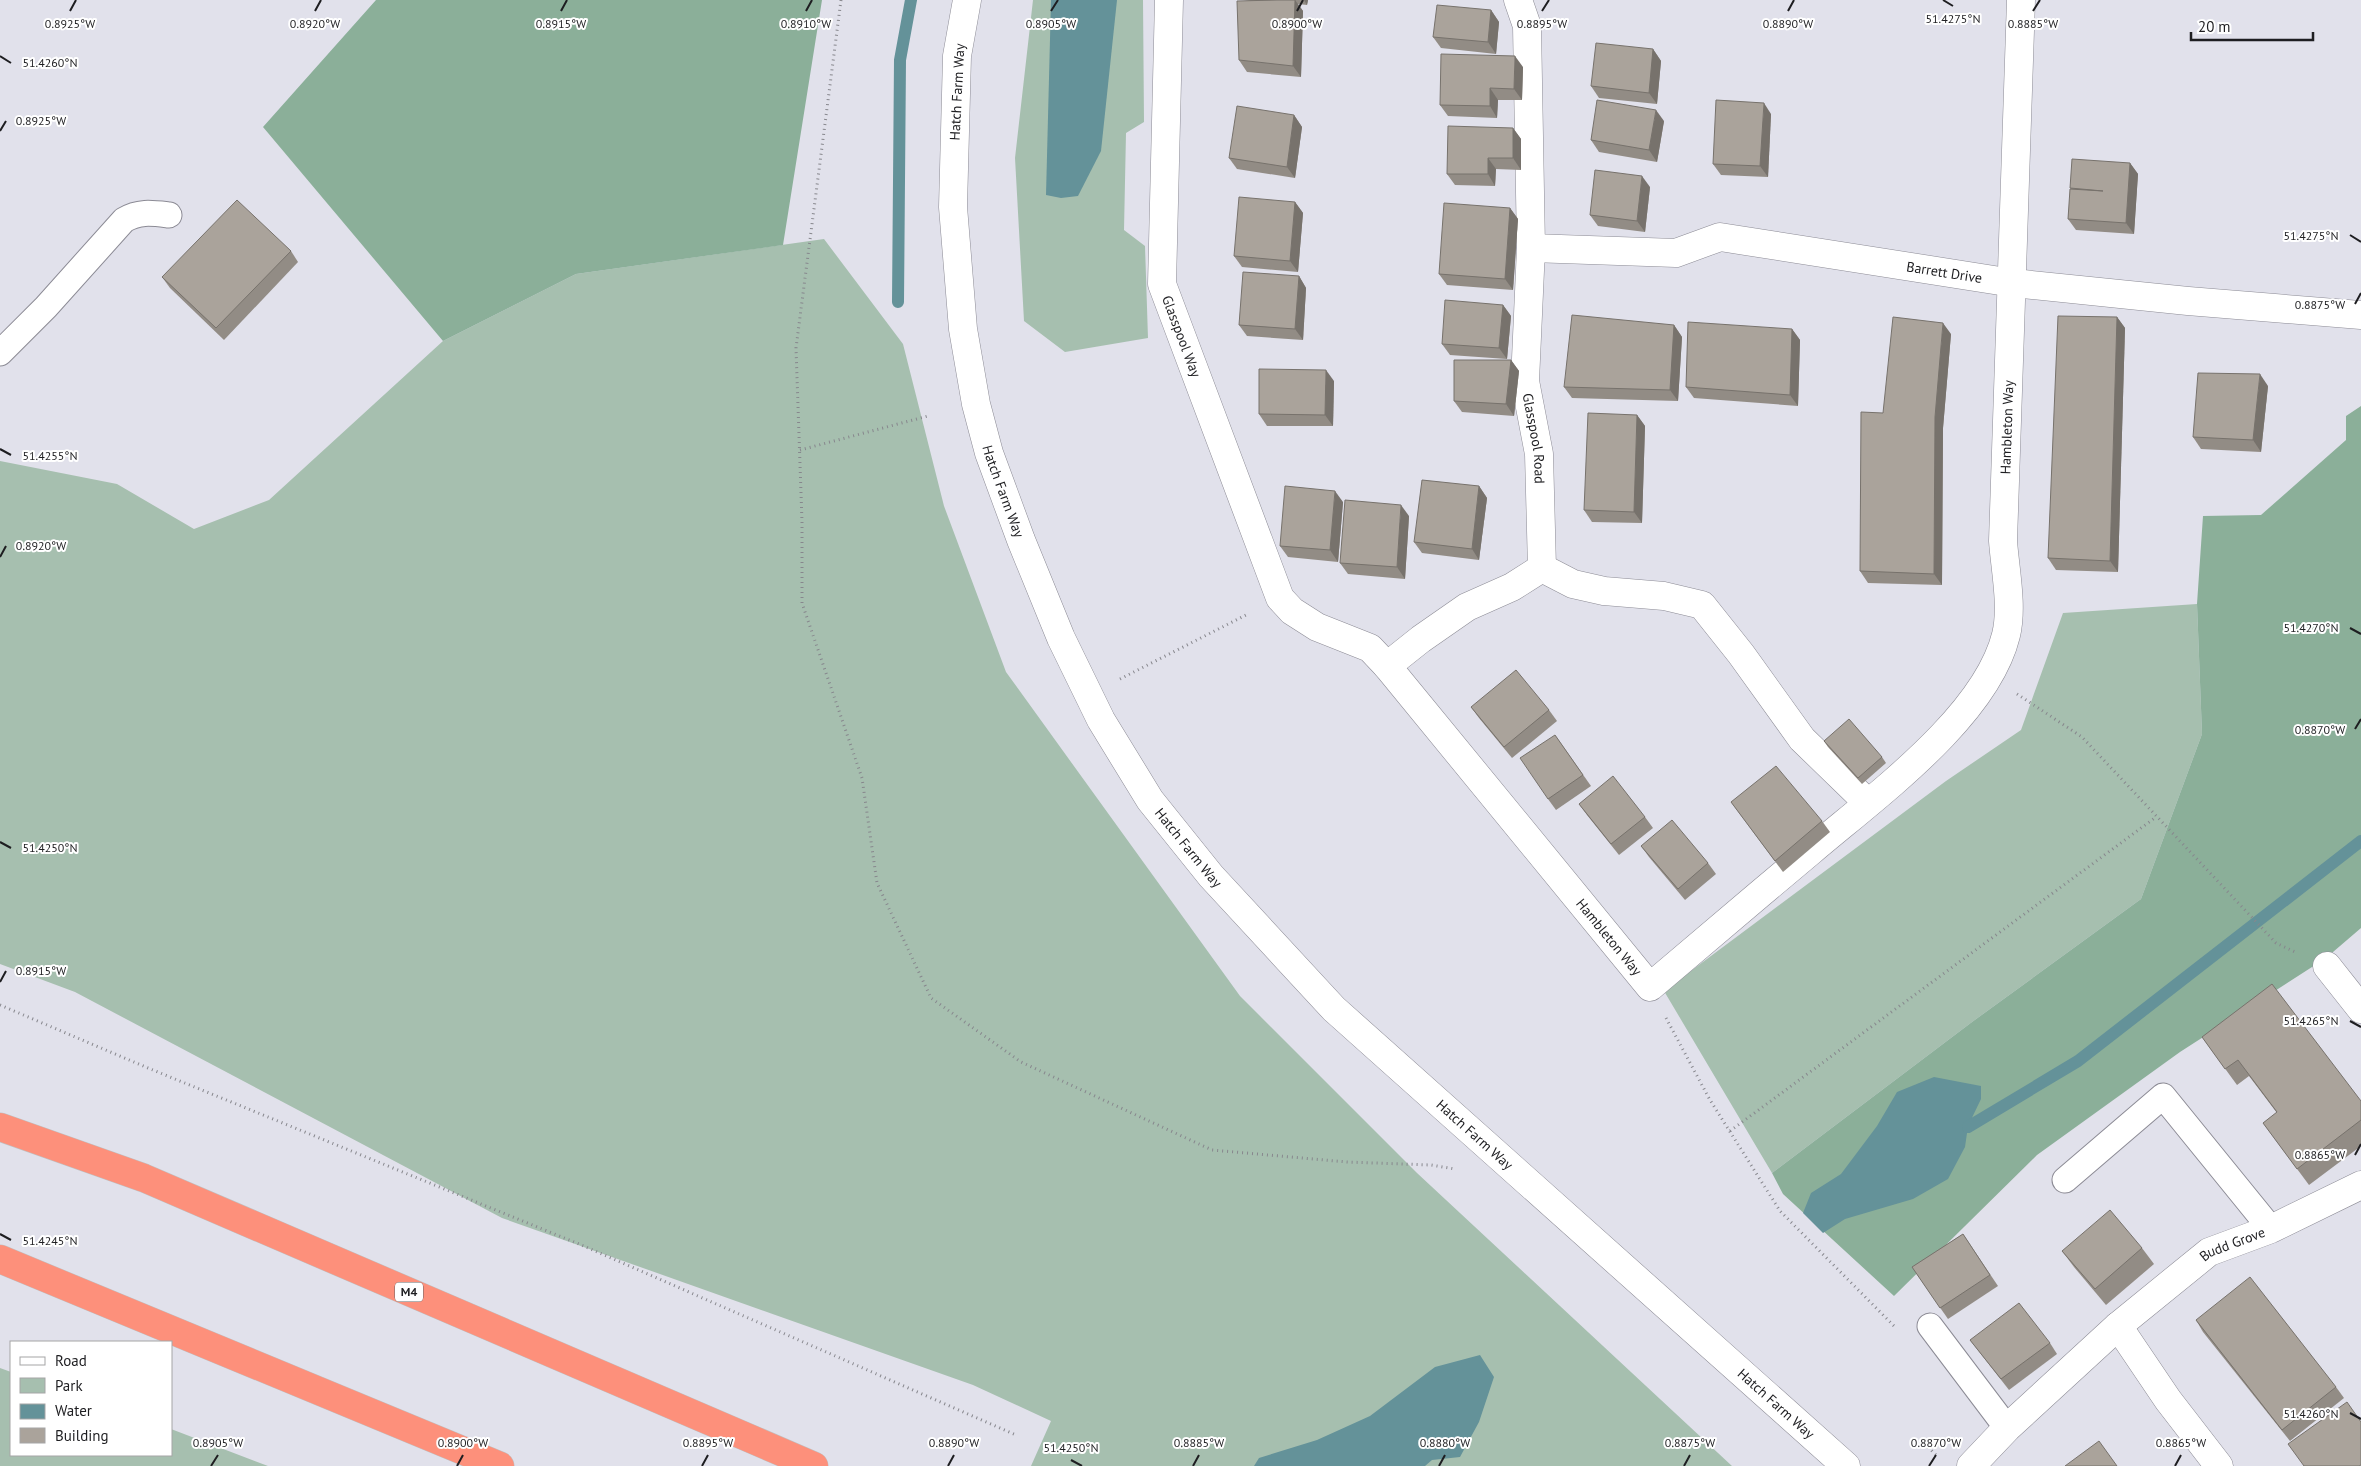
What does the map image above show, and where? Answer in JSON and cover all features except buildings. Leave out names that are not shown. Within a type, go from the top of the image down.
[{"type":"highway","name":"M4","points":[[0,1127],[144,1178],[814,1466]]},
{"type":"highway","points":[[0,1259],[500,1466]]},
{"type":"street","name":"Hatch Farm Way","points":[[967,0],[957,56],[953,207],[963,329],[976,404],[990,453],[1021,540],[1087,694],[1150,800],[1211,876],[1334,1009],[1846,1466]]},
{"type":"street","name":"Glasspool Way","points":[[1170,0],[1162,284],[1280,598]]},
{"type":"street","name":"Glasspool Road","points":[[1518,0],[1527,26],[1531,248],[1526,381],[1539,454],[1542,568]]},
{"type":"street","name":"Hambleton Way","points":[[1387,666],[1650,988],[1868,802],[1948,729],[1990,676],[2006,634],[2008,597],[2003,541],[2022,0]]},
{"type":"street","name":"Barrett Drive","points":[[1531,248],[1676,254],[1720,237],[2013,283],[2188,301],[2361,315]]},
{"type":"street","points":[[1280,598],[1292,611],[1317,627],[1370,648],[1387,666],[1420,638],[1467,607],[1512,587],[1542,568],[1573,584],[1604,591],[1664,596],[1702,605],[1741,654],[1802,739],[1868,802]]},
{"type":"street","points":[[2327,966],[2361,1009]]},
{"type":"street","name":"Budd Grove","points":[[1971,1466],[2007,1428],[2118,1326],[2209,1252],[2270,1229],[2361,1185]]},
{"type":"street","points":[[2118,1326],[2168,1400],[2219,1466]]},
{"type":"lane","points":[[0,353],[46,307],[124,220],[134,214],[149,212],[170,215]]},
{"type":"lane","points":[[2065,1180],[2163,1096],[2270,1229]]},
{"type":"lane","points":[[1930,1326],[2007,1428]]},
{"type":"path","points":[[841,0],[796,348],[800,450],[802,603],[862,778],[877,883],[931,998],[1021,1062],[1212,1150],[1346,1162],[1431,1165],[1455,1169]]},
{"type":"path","points":[[800,450],[928,416]]},
{"type":"path","points":[[1087,694],[1280,598]]},
{"type":"path","points":[[1990,676],[2082,738],[2276,943]]},
{"type":"path","points":[[1730,1131],[2156,817]]},
{"type":"path","points":[[1650,988],[1710,1100],[1780,1211],[1900,1334]]},
{"type":"path","points":[[0,1005],[148,1068],[579,1244],[1016,1435]]},
{"type":"green space","points":[[376,0],[822,0],[783,245],[576,274],[443,341],[263,127]]},
{"type":"green space","points":[[1033,0],[1143,0],[1144,122],[1126,133],[1124,230],[1145,246],[1148,338],[1065,352],[1024,321],[1015,158]]},
{"type":"green space","points":[[824,239],[903,344],[944,506],[1006,672],[1240,996],[1417,1173],[1732,1466],[1031,1466],[1051,1421],[973,1385],[502,1218],[75,992],[0,964],[0,461],[117,484],[194,529],[269,500],[443,341],[576,274]]},
{"type":"green space","points":[[2361,406],[2361,928],[2326,958],[2180,1052],[2037,1155],[1894,1296],[1783,1194],[1772,1173],[1972,1022],[2141,899],[2202,734],[2197,604],[2203,516],[2261,515],[2346,440],[2346,416]]},
{"type":"green space","points":[[2197,604],[2202,734],[2141,899],[1972,1022],[1772,1173],[1664,991],[1946,781],[2021,730],[2063,613]]},
{"type":"green space","points":[[0,1368],[10,1372],[10,1456],[172,1456],[172,1429],[268,1466],[0,1466]]},
{"type":"water","points":[[1051,0],[1117,0],[1101,151],[1078,196],[1061,198],[1046,195]]},
{"type":"water","points":[[1934,1077],[1981,1086],[1981,1099],[1968,1126],[1965,1147],[1948,1179],[1913,1199],[1845,1219],[1823,1233],[1803,1213],[1811,1193],[1841,1174],[1877,1126],[1897,1092]]},
{"type":"water","points":[[1480,1355],[1494,1377],[1479,1422],[1460,1457],[1432,1460],[1425,1466],[1254,1466],[1259,1458],[1317,1440],[1370,1416],[1435,1367]]},
{"type":"waterway","points":[[898,302],[900,60],[911,0]]},
{"type":"waterway","points":[[1968,1127],[2078,1061],[2361,841]]}]
